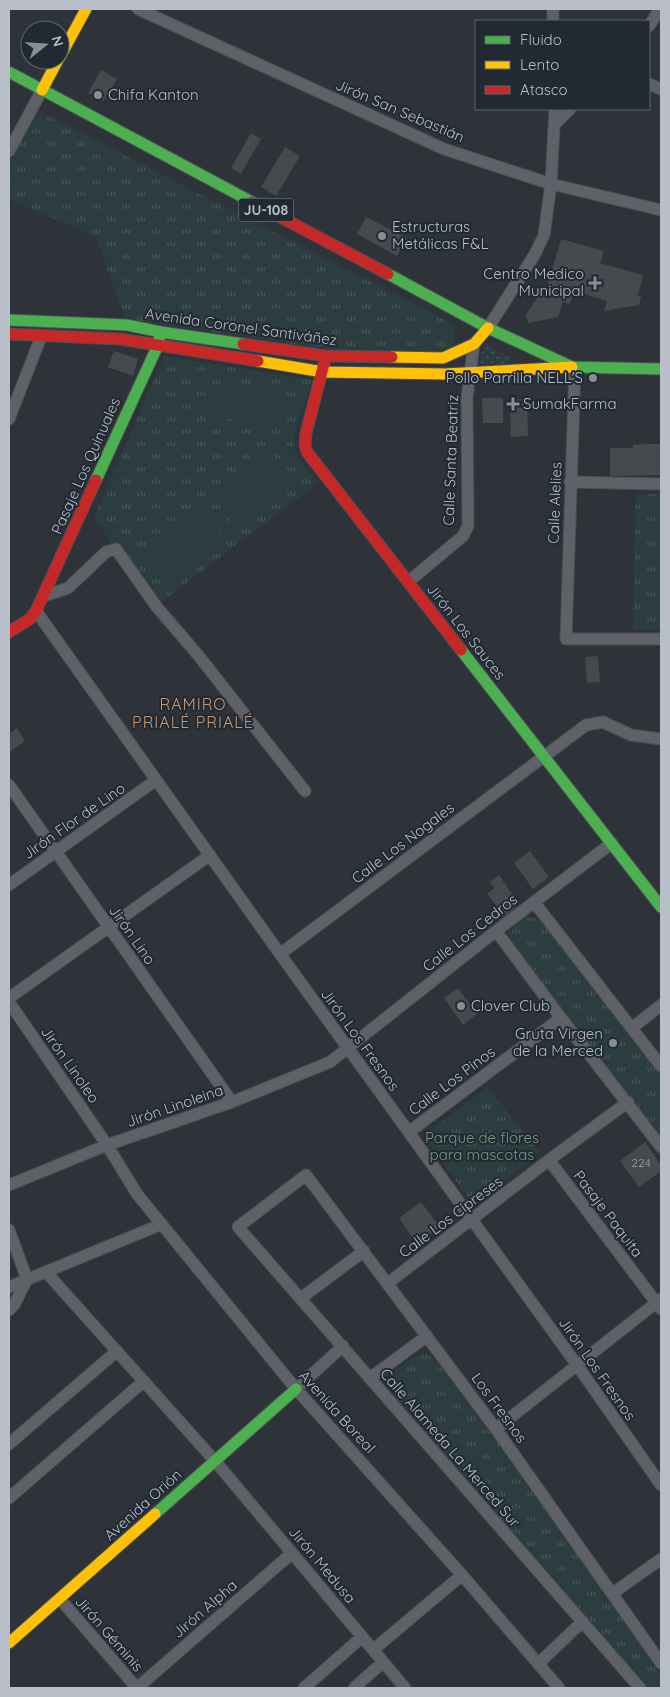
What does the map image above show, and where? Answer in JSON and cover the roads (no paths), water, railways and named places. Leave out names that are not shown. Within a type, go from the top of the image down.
[{"type":"street","points":[[70,39],[86,9]]},
{"type":"street","name":"Jirón San Sebastián","points":[[138,9],[444,148],[551,184],[661,210]]},
{"type":"street","points":[[650,24],[660,9]]},
{"type":"street","points":[[9,151],[53,70]]},
{"type":"street","name":"JU-108","points":[[9,72],[488,328],[574,367],[661,369]]},
{"type":"street","points":[[488,328],[535,254],[544,235],[551,184],[555,110]]},
{"type":"street","points":[[555,124],[569,110]]},
{"type":"street","name":"Avenida Coronel Santiváñez","points":[[9,320],[127,325],[161,332],[326,356],[444,358],[474,344],[488,328]]},
{"type":"street","name":"Pasaje Los Quinuales","points":[[36,611],[158,345],[161,332]]},
{"type":"street","name":"Avenida Coronel Santiváñez","points":[[9,334],[120,339],[323,372],[471,373],[574,367]]},
{"type":"street","points":[[9,419],[41,336]]},
{"type":"street","name":"Calle Santa Beatriz","points":[[408,582],[463,536],[468,526],[467,397],[474,344]]},
{"type":"street","name":"Jirón Los Sauces","points":[[326,356],[306,433],[305,444],[307,452],[661,908]]},
{"type":"street","name":"Calle Alelies","points":[[574,367],[566,639],[661,639]]},
{"type":"street","points":[[570,482],[661,484]]},
{"type":"street","points":[[44,596],[68,588],[106,552],[116,549],[156,606],[198,655],[306,791]]},
{"type":"street","points":[[9,632],[30,619],[36,611]]},
{"type":"street","name":"Jirón Los Fresnos","points":[[36,611],[346,1047],[577,1365],[661,1486]]},
{"type":"street","name":"Calle Los Nogales","points":[[280,954],[586,725],[603,722],[631,735],[661,739]]},
{"type":"street","name":"Jirón Flor de Lino","points":[[9,885],[156,780]]},
{"type":"street","name":"Jirón Lino","points":[[9,785],[232,1102]]},
{"type":"street","name":"Calle Los Cedros","points":[[346,1047],[612,843]]},
{"type":"street","points":[[9,998],[210,855]]},
{"type":"street","points":[[534,902],[661,1066]]},
{"type":"street","points":[[496,931],[661,1147]]},
{"type":"street","name":"Jirón Linoleo","points":[[9,1002],[107,1145]]},
{"type":"street","points":[[632,1028],[661,1005]]},
{"type":"street","name":"Calle Los Pinos","points":[[409,1132],[561,1018]]},
{"type":"street","name":"Jirón Linoleina","points":[[9,1185],[107,1145],[232,1102],[330,1062],[346,1047]]},
{"type":"street","name":"Calle Los Cipreses","points":[[388,1283],[628,1102]]},
{"type":"street","name":"Avenida Boreal","points":[[107,1145],[137,1194],[296,1390],[462,1574],[558,1688]]},
{"type":"street","name":"Pasaje Paquita","points":[[549,1160],[660,1304]]},
{"type":"street","name":"Los Fresnos","points":[[238,1227],[306,1175],[496,1429],[613,1593],[661,1664]]},
{"type":"street","points":[[9,1287],[162,1224]]},
{"type":"street","name":"Calle Alameda La Merced Sur","points":[[238,1227],[640,1688]]},
{"type":"street","points":[[9,1230],[27,1280],[14,1305],[9,1310]]},
{"type":"street","points":[[301,1298],[364,1251]]},
{"type":"street","name":"Jirón Medusa","points":[[46,1272],[215,1461],[405,1688]]},
{"type":"street","points":[[496,1429],[577,1365],[660,1304]]},
{"type":"street","points":[[370,1378],[427,1336]]},
{"type":"street","points":[[296,1390],[343,1346]]},
{"type":"street","points":[[9,1444],[117,1352]]},
{"type":"street","points":[[9,1498],[144,1381]]},
{"type":"street","name":"Avenida Orión","points":[[9,1643],[296,1390]]},
{"type":"street","name":"Jirón Alpha","points":[[137,1688],[292,1553]]},
{"type":"street","points":[[613,1593],[661,1559]]},
{"type":"street","points":[[373,1650],[462,1574]]},
{"type":"street","name":"Jirón Géminis","points":[[60,1599],[137,1688]]},
{"type":"street","points":[[538,1664],[582,1622]]},
{"type":"street","points":[[304,1688],[362,1637]]},
{"type":"street","points":[[354,1688],[383,1662]]},
{"type":"place","name":"Chifa Kanton","points":[[98,95]]},
{"type":"place","name":"Estructuras Metálicas F&L","points":[[382,236]]},
{"type":"place","name":"Centro Medico Municipal","points":[[595,283]]},
{"type":"place","name":"Pollo Parrilla NELL'S","points":[[593,378]]},
{"type":"place","name":"SumakFarma","points":[[513,404]]},
{"type":"place","name":"Clover Club","points":[[461,1006]]},
{"type":"place","name":"Gruta Virgen de la Merced","points":[[613,1043]]},
{"type":"district","name":"RAMIRO PRIALÉ PRIALÉ","points":[[193,713]]},
{"type":"park label","name":"Parque de flores para mascotas","points":[[482,1146]]}]
